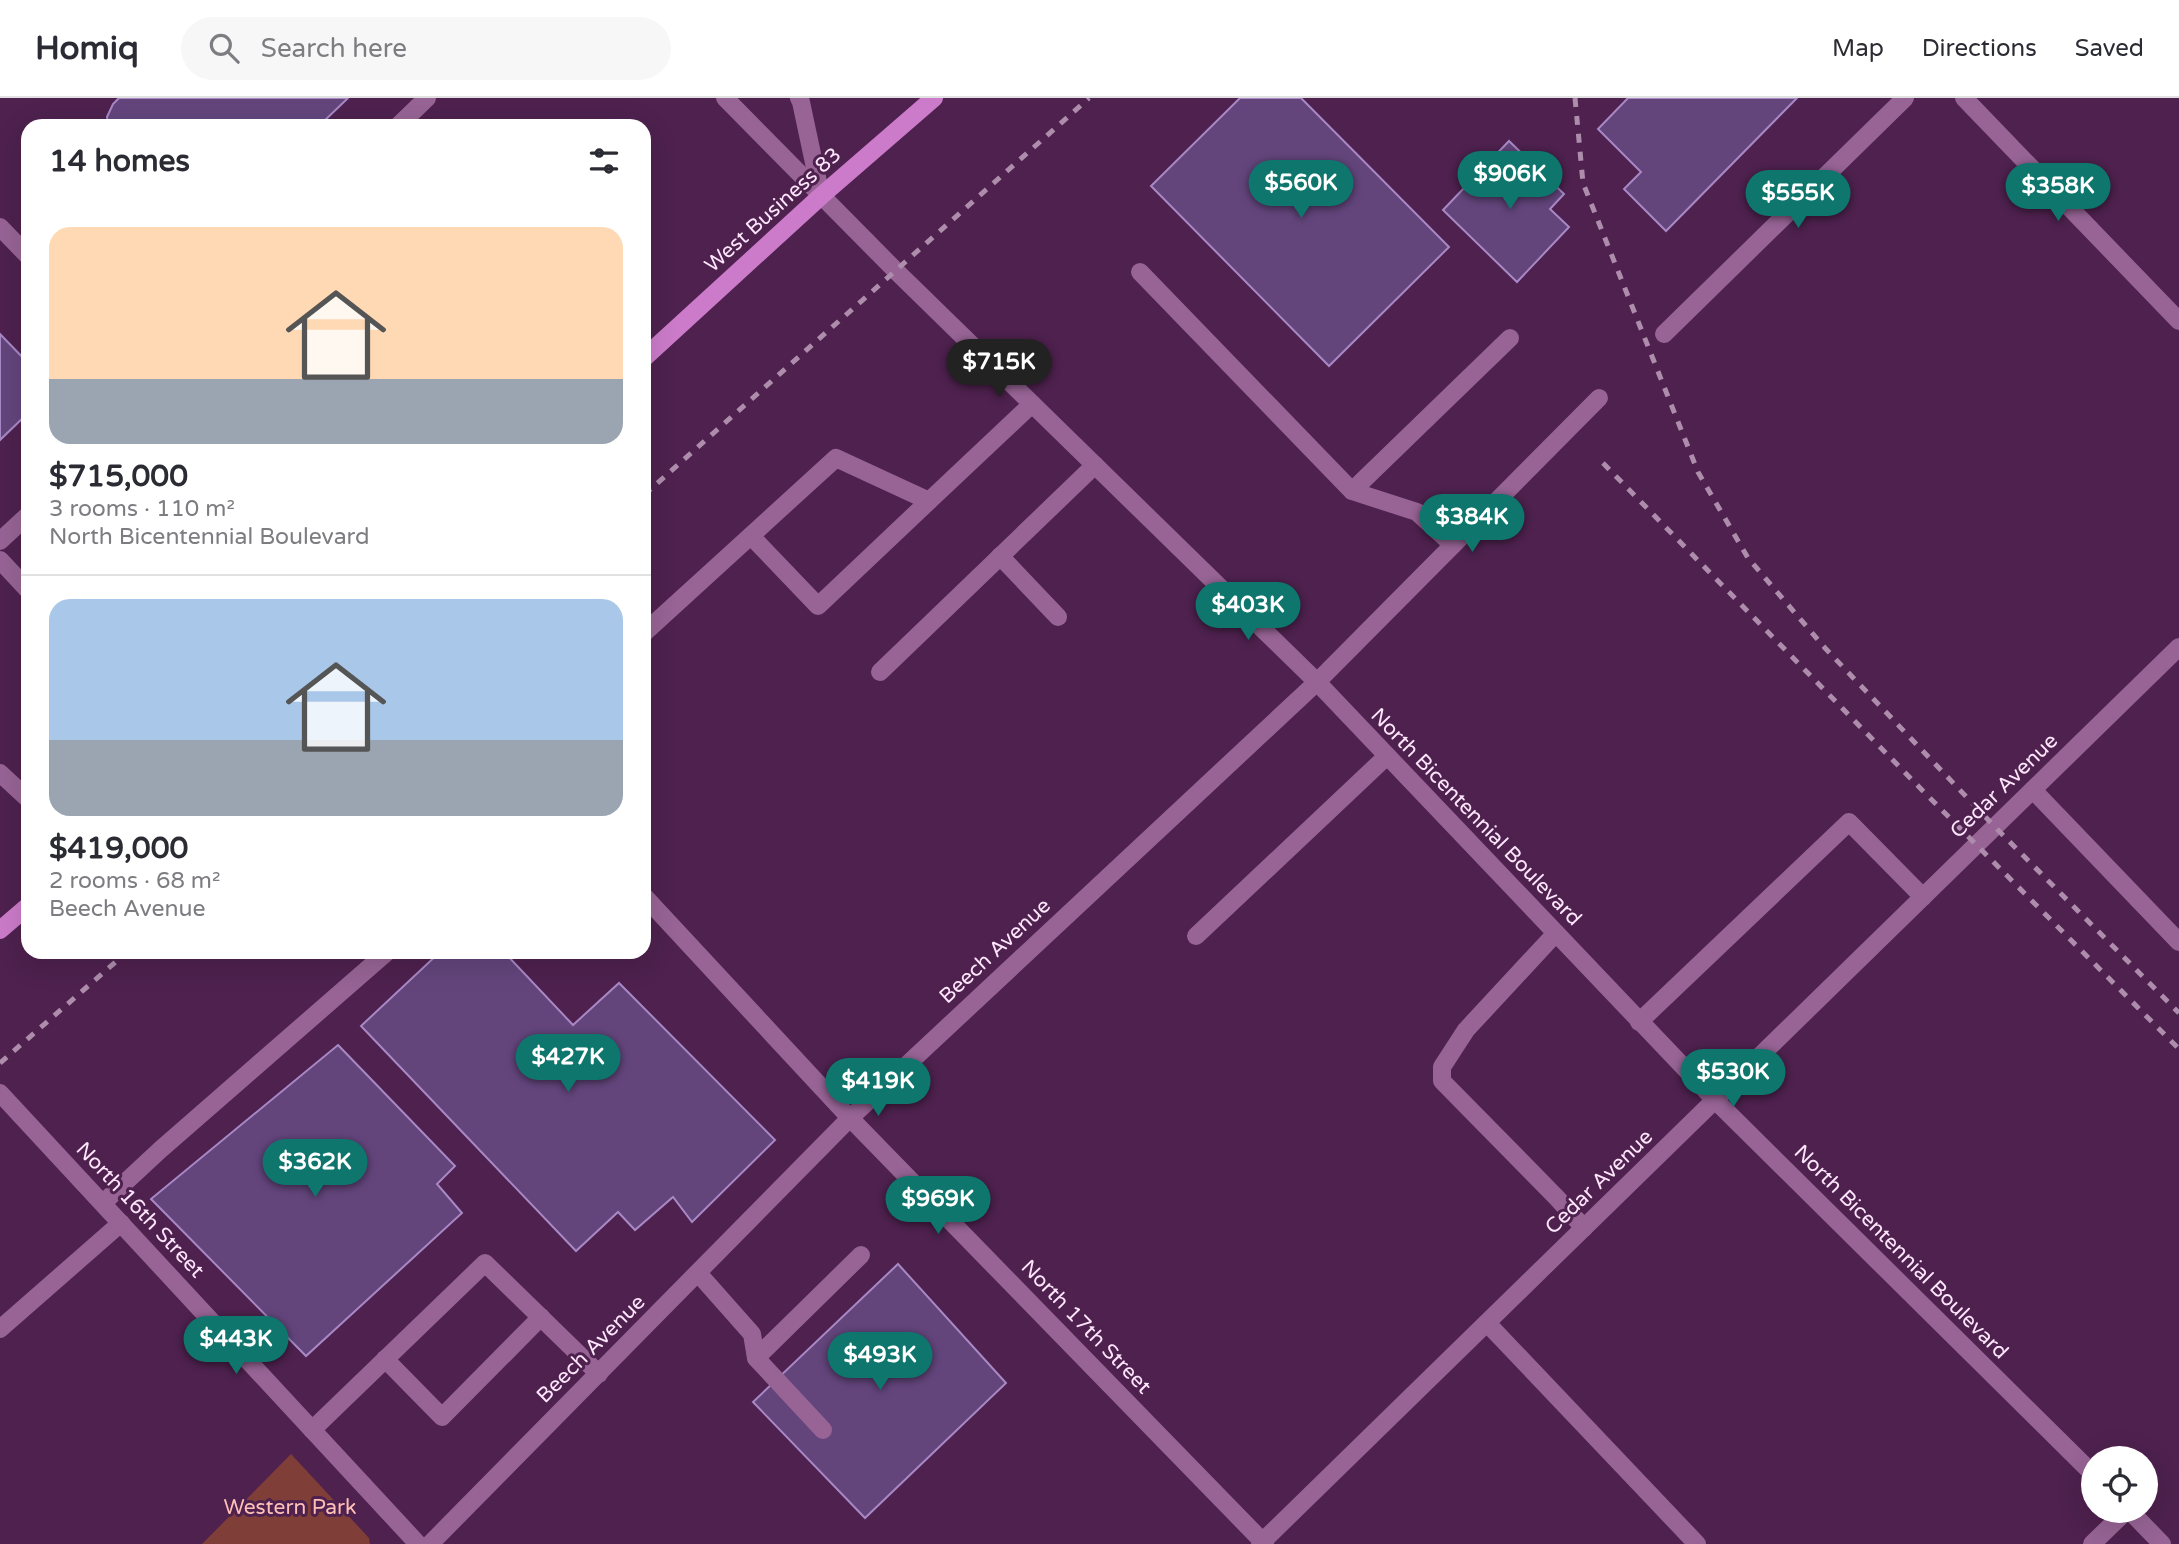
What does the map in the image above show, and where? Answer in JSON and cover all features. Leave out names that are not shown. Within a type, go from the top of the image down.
[{"type":"main road","name":"West Business 83","points":[[651,352],[821,196],[934,98]]},
{"type":"main road","points":[[0,930],[21,912]]},
{"type":"street","points":[[405,119],[427,98]]},
{"type":"street","name":"North Bicentennial Boulevard","points":[[725,98],[1031,404],[1317,682],[1715,1100],[2081,1462]]},
{"type":"street","points":[[799,98],[821,196]]},
{"type":"street","points":[[1664,334],[1905,98]]},
{"type":"street","points":[[1964,98],[2179,321]]},
{"type":"street","points":[[0,228],[21,249]]},
{"type":"street","points":[[1140,272],[1353,491],[1417,512],[1453,545]]},
{"type":"street","points":[[1353,491],[1510,338]]},
{"type":"street","name":"Beech Avenue","points":[[430,1544],[850,1118],[1317,682],[1599,398]]},
{"type":"street","points":[[751,536],[818,606],[1031,404]]},
{"type":"street","points":[[651,627],[836,458],[929,501]]},
{"type":"street","points":[[880,672],[1095,466]]},
{"type":"street","points":[[0,541],[21,522]]},
{"type":"street","points":[[1000,556],[1058,617]]},
{"type":"street","points":[[0,560],[21,582]]},
{"type":"street","name":"Cedar Avenue","points":[[1263,1543],[2179,647]]},
{"type":"street","points":[[1196,936],[1387,756]]},
{"type":"street","points":[[0,773],[21,792]]},
{"type":"street","points":[[2033,790],[2179,943]]},
{"type":"street","points":[[1639,1022],[1849,822],[1923,897]]},
{"type":"street","name":"North 17th Street","points":[[651,904],[850,1118],[1263,1543]]},
{"type":"street","points":[[1556,933],[1466,1030],[1442,1067],[1442,1081],[1584,1228]]},
{"type":"street","points":[[103,1203],[379,959]]},
{"type":"street","name":"North 16th Street","points":[[0,1093],[418,1544]]},
{"type":"street","points":[[0,1329],[121,1223]]},
{"type":"street","points":[[756,1358],[860,1255]]},
{"type":"street","points":[[312,1430],[485,1263],[599,1374]]},
{"type":"street","points":[[698,1273],[752,1334],[756,1358],[823,1430]]},
{"type":"street","points":[[385,1359],[442,1417],[541,1318]]},
{"type":"street","points":[[1487,1323],[1698,1544]]},
{"type":"street","points":[[2092,1544],[2114,1523]]},
{"type":"street","points":[[2141,1523],[2162,1544]]},
{"type":"green space","name":"Western Park","points":[[291,1454],[369,1538],[370,1544],[202,1544]]},
{"type":"building","points":[[119,98],[348,98],[326,119],[107,119],[113,104]]},
{"type":"building","points":[[1240,98],[1301,98],[1449,247],[1329,366],[1151,186]]},
{"type":"building","points":[[1628,98],[1797,98],[1666,231],[1624,189],[1641,172],[1598,129]]},
{"type":"building","points":[[1509,141],[1564,194],[1550,209],[1569,227],[1517,282],[1443,210]]},
{"type":"building","points":[[0,334],[21,356],[21,420],[0,440]]},
{"type":"building","points":[[433,959],[511,959],[573,1025],[619,983],[775,1140],[692,1222],[673,1197],[635,1230],[618,1212],[576,1251],[361,1026]]},
{"type":"building","points":[[338,1045],[455,1166],[437,1184],[462,1213],[306,1356],[151,1199]]},
{"type":"building","points":[[898,1264],[1006,1383],[865,1518],[753,1402]]},
{"type":"railway","points":[[651,489],[1089,98]]},
{"type":"railway","points":[[1575,98],[1583,183],[1698,472],[1748,558],[1825,648],[1995,827],[2179,1013]]},
{"type":"railway","points":[[1603,463],[2179,1049]]},
{"type":"railway","points":[[0,1063],[119,959]]}]
